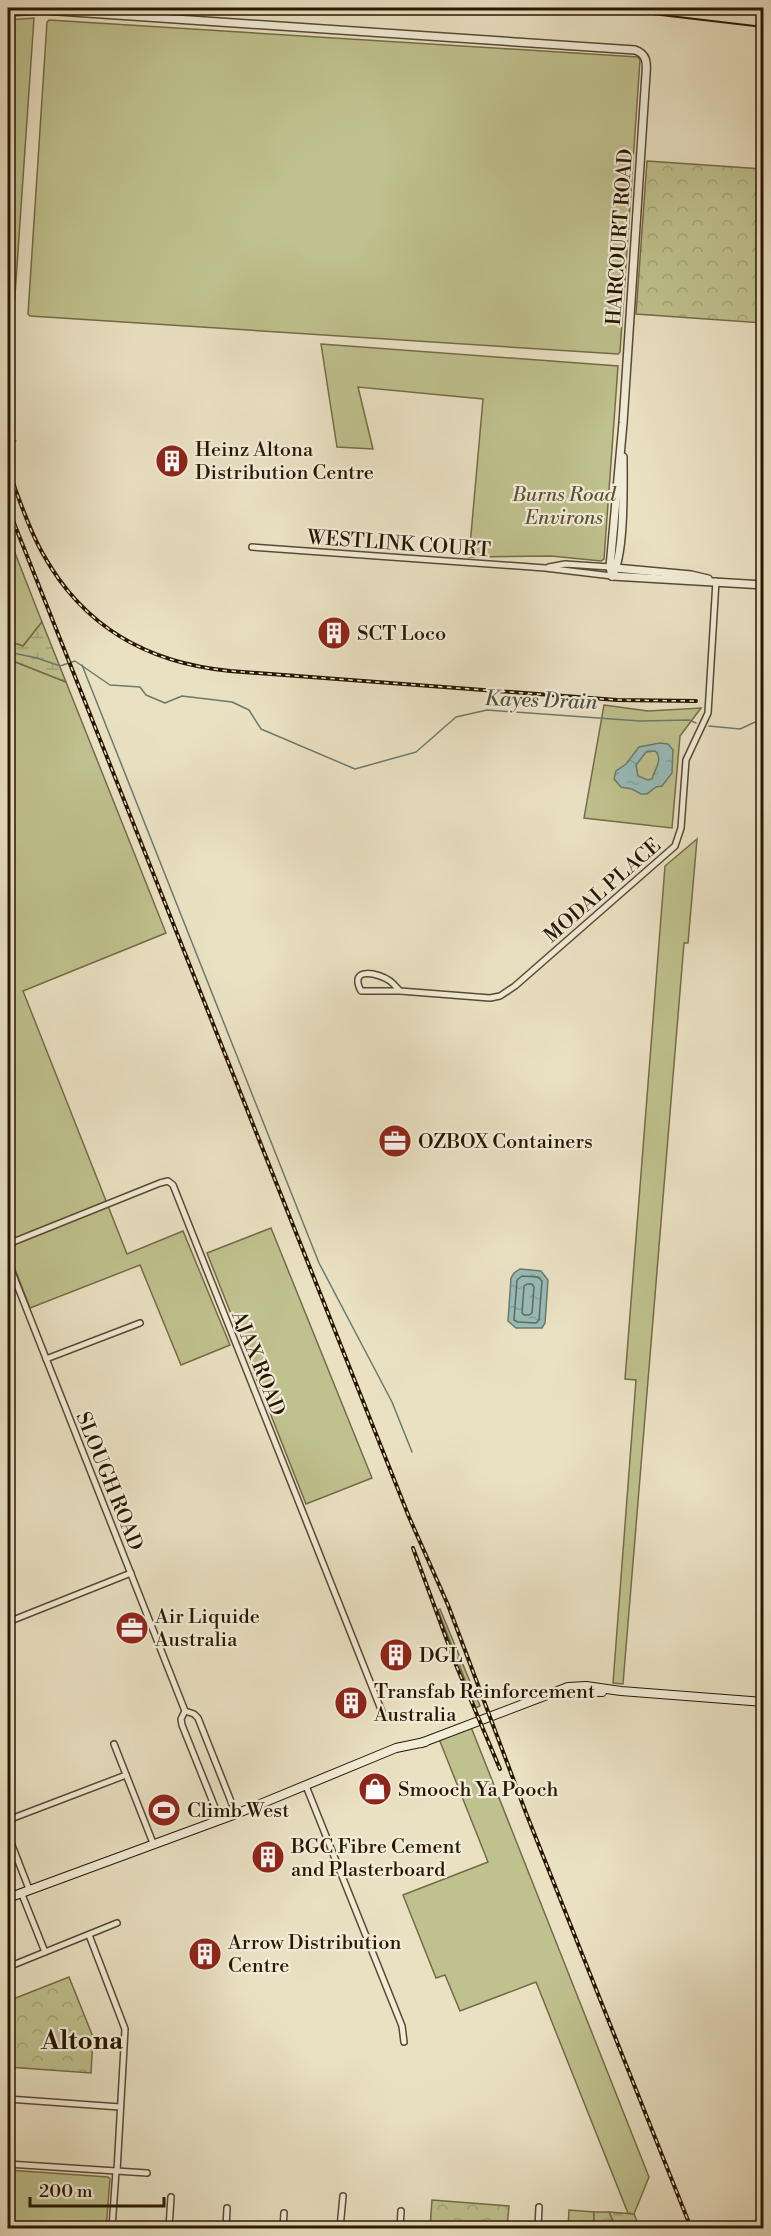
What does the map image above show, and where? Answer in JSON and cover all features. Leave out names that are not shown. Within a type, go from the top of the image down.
[{"type":"highway","points":[[653,8],[764,21]]},
{"type":"main road","points":[[8,1898],[547,1695],[571,1690],[621,1691],[764,1702]]},
{"type":"street","name":"HARCOURT ROAD","points":[[8,12],[43,10],[635,50],[642,54],[647,62],[612,576]]},
{"type":"street","name":"WESTLINK COURT","points":[[252,547],[544,568],[612,576]]},
{"type":"street","name":"WESTLINK COURT","points":[[544,568],[565,564],[613,568]]},
{"type":"street","points":[[613,568],[691,575],[716,581]]},
{"type":"street","points":[[612,576],[764,585]]},
{"type":"street","name":"MODAL PLACE","points":[[400,991],[389,980],[372,973],[364,973],[359,977],[358,982],[362,991],[400,991],[481,998],[500,996],[515,986],[675,846],[681,828],[687,760],[708,714],[716,581]]},
{"type":"street","points":[[361,999],[362,991]]},
{"type":"street","name":"AJAX ROAD","points":[[8,1244],[160,1183],[168,1181],[173,1185],[384,1717]]},
{"type":"street","name":"SLOUGH ROAD","points":[[8,1262],[185,1711],[181,1719],[182,1725],[220,1820]]},
{"type":"street","points":[[46,1359],[140,1323]]},
{"type":"street","points":[[8,1621],[131,1574]]},
{"type":"street","name":"SLOUGH ROAD","points":[[185,1711],[198,1718],[236,1814]]},
{"type":"street","points":[[114,1744],[153,1843]]},
{"type":"street","points":[[8,1820],[126,1775]]},
{"type":"street","points":[[306,1786],[402,2026],[404,2042]]},
{"type":"street","points":[[8,1835],[45,1952]]},
{"type":"street","points":[[8,1967],[117,1923]]},
{"type":"street","points":[[88,1935],[125,2029],[112,2229]]},
{"type":"street","points":[[8,2099],[120,2107]]},
{"type":"street","points":[[8,2164],[147,2173]]},
{"type":"street","points":[[340,2229],[343,2196]]},
{"type":"street","points":[[168,2229],[171,2197]]},
{"type":"street","points":[[538,2229],[539,2207]]},
{"type":"street","points":[[226,2229],[227,2208]]},
{"type":"street","points":[[400,2229],[401,2211]]},
{"type":"street","points":[[283,2229],[284,2213]]},
{"type":"green space","points":[[34,18],[8,397],[8,20]]},
{"type":"green space","points":[[49,20],[638,57],[640,60],[620,352],[618,354],[30,316],[28,314],[47,22]]},
{"type":"green space","points":[[647,161],[763,169],[763,323],[636,314]]},
{"type":"green space","name":"Burns Road Environs","points":[[321,344],[618,366],[604,559],[601,561],[551,556],[469,557],[483,399],[358,387],[373,449],[337,447]]},
{"type":"green space","points":[[8,535],[42,622],[23,646],[8,641]]},
{"type":"green space","points":[[42,622],[66,682],[8,659],[8,641],[23,646]]},
{"type":"green space","points":[[8,659],[66,682],[166,933],[23,991],[127,1254],[183,1231],[230,1345],[181,1365],[140,1265],[30,1308],[8,1251]]},
{"type":"green space","points":[[604,705],[648,711],[701,708],[680,736],[672,828],[584,818]]},
{"type":"green space","points":[[697,839],[688,943],[684,943],[623,1684],[613,1683],[636,1380],[625,1379],[665,866]]},
{"type":"green space","points":[[271,1228],[372,1478],[306,1504],[207,1253]]},
{"type":"green space","points":[[440,1609],[480,1706],[476,1708],[438,1610]]},
{"type":"green space","points":[[471,1727],[649,2177],[634,2214],[628,2213],[536,1982],[460,2011],[445,1975],[436,1978],[403,1895],[488,1862],[439,1739]]},
{"type":"green space","points":[[69,1977],[93,2037],[91,2073],[8,2067],[8,2001]]},
{"type":"green space","points":[[8,2170],[108,2177],[110,2179],[106,2228],[16,2228],[15,2225],[12,2226],[8,2212]]},
{"type":"green space","points":[[432,2200],[509,2206],[507,2228],[430,2228]]},
{"type":"green space","points":[[569,2210],[594,2212],[594,2228],[568,2228]]},
{"type":"green space","points":[[594,2212],[609,2212],[616,2228],[594,2228]]},
{"type":"green space","points":[[609,2212],[634,2214],[640,2228],[616,2228]]},
{"type":"water","points":[[660,743],[668,744],[673,750],[672,773],[662,786],[656,787],[647,794],[621,787],[614,779],[616,771],[626,764],[639,747]],"holes":[[[655,751],[659,761],[652,779],[648,780],[638,776],[636,765],[646,752]]]},
{"type":"water","points":[[520,1269],[541,1271],[548,1280],[545,1323],[542,1328],[516,1328],[508,1321],[511,1278]]},
{"type":"waterway","points":[[8,443],[16,441]]},
{"type":"waterway","name":"Kayes Drain","points":[[8,652],[60,666],[75,661],[110,685],[140,687],[146,695],[165,703],[182,696],[232,702],[249,710],[261,729],[355,769],[416,752],[456,717],[487,710],[640,721],[689,720],[696,723]]},
{"type":"waterway","points":[[82,665],[319,1263],[392,1402],[412,1452]]},
{"type":"waterway","name":"Kayes Drain","points":[[709,726],[740,729],[764,718]]},
{"type":"railway","points":[[8,469],[38,544],[59,580],[78,602],[121,637],[172,660],[230,671],[617,700],[696,701]]},
{"type":"railway","points":[[8,508],[409,1517],[448,1605],[526,1813],[691,2228]]},
{"type":"railway","points":[[413,1548],[456,1665],[500,1769]]},
{"type":"place","name":"Heinz Altona Distribution Centre","points":[[172,461]]},
{"type":"place","name":"SCT Loco","points":[[334,633]]},
{"type":"place","name":"OZBOX Containers","points":[[395,1141]]},
{"type":"place","name":"Air Liquide Australia","points":[[132,1628]]},
{"type":"place","name":"DGL","points":[[396,1655]]},
{"type":"place","name":"Transfab Reinforcement Australia","points":[[351,1703]]},
{"type":"place","name":"Smooch Ya Pooch","points":[[375,1789]]},
{"type":"place","name":"Climb West","points":[[164,1810]]},
{"type":"place","name":"BGC Fibre Cement and Plasterboard","points":[[268,1857]]},
{"type":"place","name":"Arrow Distribution Centre","points":[[205,1954]]},
{"type":"district","name":"Altona","points":[[82,2040]]}]
